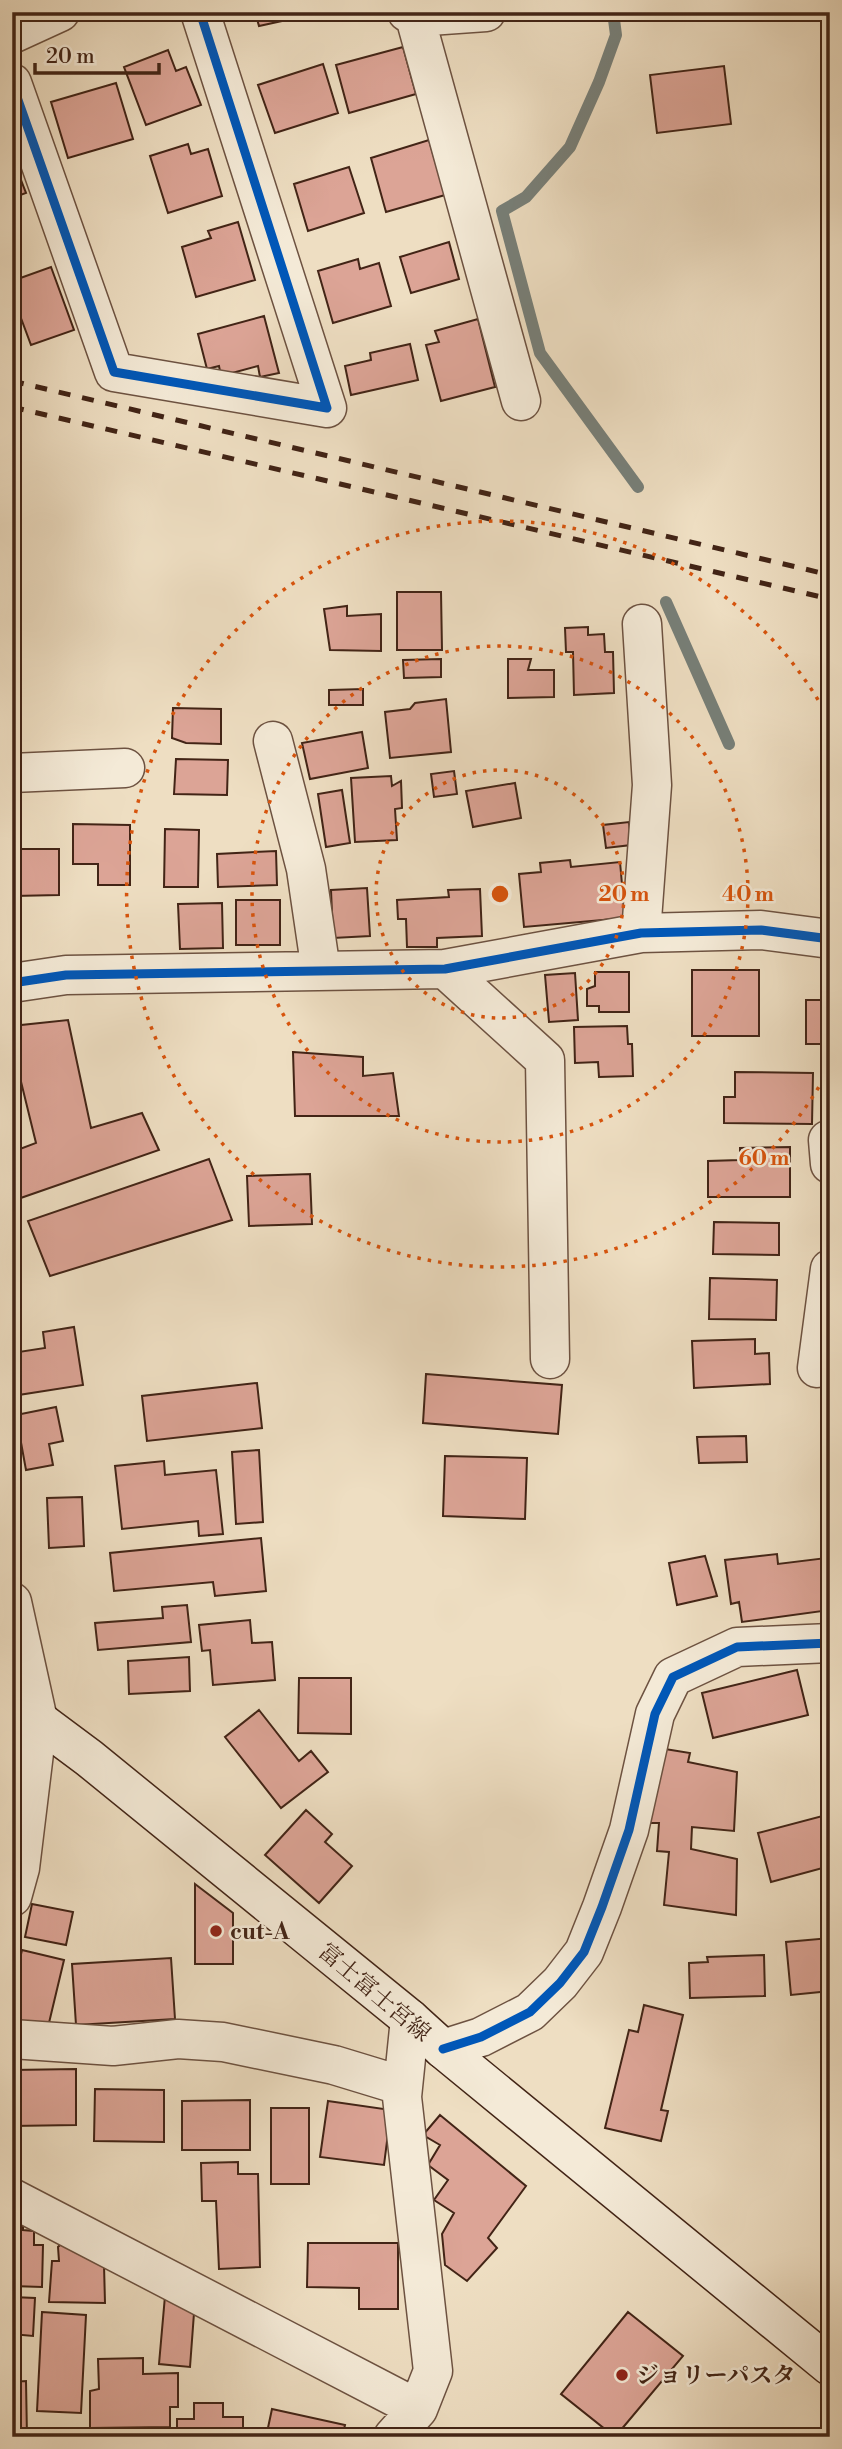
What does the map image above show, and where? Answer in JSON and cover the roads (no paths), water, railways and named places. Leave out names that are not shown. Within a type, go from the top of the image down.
[{"type":"street","points":[[12,34],[60,12]]},
{"type":"street","points":[[12,83],[114,372],[327,408],[200,12]]},
{"type":"street","points":[[486,12],[411,15],[521,401]]},
{"type":"street","points":[[641,933],[652,785],[642,624]]},
{"type":"street","points":[[273,740],[306,869],[321,971]]},
{"type":"street","points":[[12,773],[125,768]]},
{"type":"street","points":[[12,983],[66,975],[445,969],[641,933],[761,930],[830,939]]},
{"type":"street","points":[[445,969],[545,1060],[550,1359]]},
{"type":"street","points":[[817,1367],[830,1269]]},
{"type":"street","points":[[12,1602],[25,1713],[20,1868],[12,1897]]},
{"type":"street","points":[[443,2049],[481,2037],[530,2012],[560,1983],[584,1952],[603,1907],[629,1830],[655,1714],[673,1677],[737,1647],[830,1643]]},
{"type":"street","name":"富士富士宮線","points":[[25,1713],[89,1758],[830,2366]]},
{"type":"street","points":[[393,2437],[418,2409],[433,2371],[402,2096],[410,2019]]},
{"type":"street","points":[[12,2039],[102,2045],[178,2039],[222,2042],[334,2065],[403,2086]]},
{"type":"street","points":[[12,2198],[418,2409]]},
{"type":"waterway","points":[[613,12],[616,35],[599,82],[570,147],[526,197],[502,211],[540,353],[638,487]]},
{"type":"waterway","points":[[666,602],[729,744]]},
{"type":"railway","points":[[12,381],[830,575]]},
{"type":"railway","points":[[12,407],[830,599]]},
{"type":"place","name":"cut-A","points":[[216,1931]]},
{"type":"place","name":"ジョリーパスタ","points":[[622,2375]]}]
